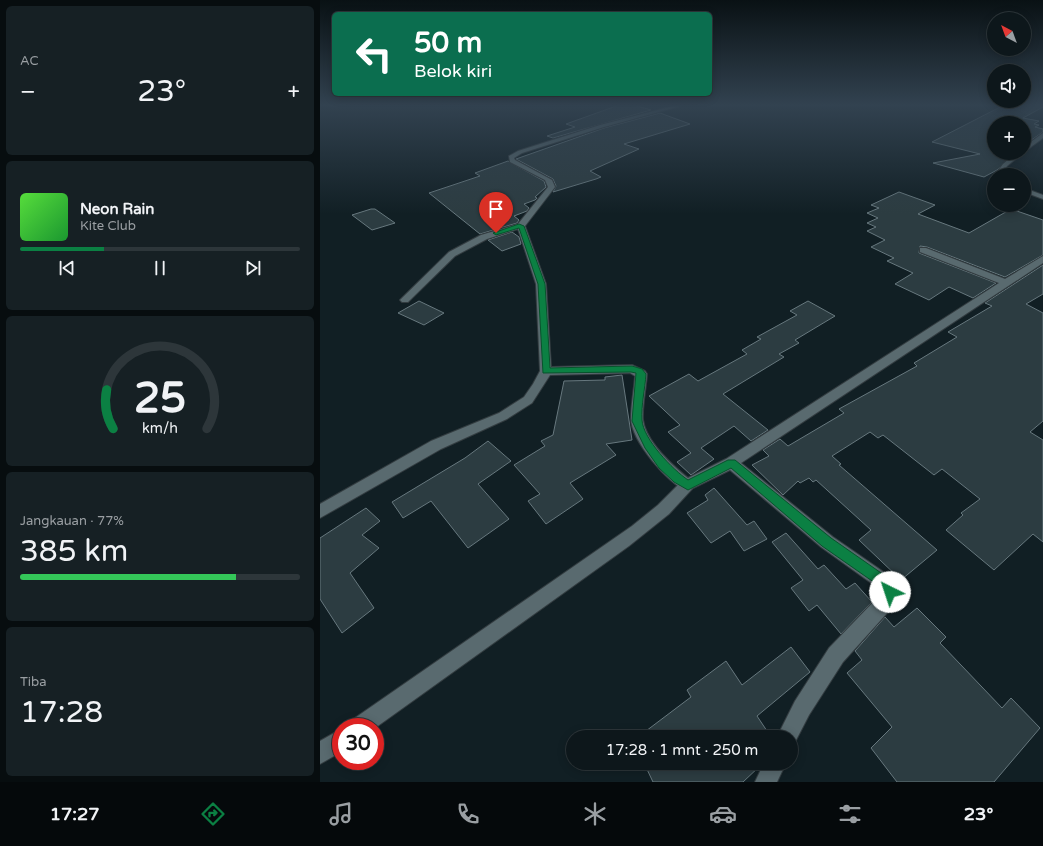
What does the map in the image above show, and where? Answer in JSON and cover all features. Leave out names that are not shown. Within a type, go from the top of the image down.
[{"type":"street","points":[[405,300],[452,254],[484,237],[521,226],[551,190],[551,184],[547,179],[512,161],[511,157],[520,152],[553,141]]},
{"type":"street","points":[[1003,168],[1012,160]]},
{"type":"street","points":[[320,512],[436,445],[503,416],[528,400],[546,371],[541,284],[521,226]]},
{"type":"street","points":[[923,250],[1006,283]]},
{"type":"street","points":[[372,718],[544,599],[635,533],[674,501],[688,485],[731,463],[1043,259]]},
{"type":"street","points":[[546,371],[632,369],[639,371],[641,374],[637,421],[648,446],[663,465],[688,485]]},
{"type":"street","points":[[731,463],[827,542],[880,579],[890,591],[891,596],[836,655],[802,708],[791,730]]},
{"type":"street","points":[[320,754],[332,746]]},
{"type":"street","points":[[766,782],[772,770]]},
{"type":"building","points":[[566,141],[632,141],[624,144],[639,149],[590,171],[601,177],[553,192],[556,186],[553,179],[516,159]]},
{"type":"building","points":[[987,141],[987,160],[1007,160],[999,168],[987,168],[987,175],[984,177],[933,163],[980,154],[932,142]]},
{"type":"building","points":[[508,161],[544,181],[546,187],[535,197],[537,198],[535,200],[524,204],[529,208],[527,211],[514,216],[519,220],[517,223],[480,234],[429,193],[480,176],[475,173]]},
{"type":"building","points":[[899,192],[935,205],[918,214],[969,233],[1006,212],[1020,212],[1043,220],[1043,255],[1005,277],[927,247],[920,246],[919,253],[996,283],[973,298],[949,287],[929,300],[895,284],[913,273],[887,261],[894,258],[871,247],[885,240],[867,231],[876,227],[867,223],[878,218],[867,213],[879,208],[871,205]]},
{"type":"building","points":[[375,209],[395,223],[372,230],[352,215]]},
{"type":"building","points":[[512,232],[519,237],[521,244],[502,251],[488,240]]},
{"type":"building","points":[[1043,265],[1043,294],[1026,304],[1043,313],[1043,421],[1030,432],[1043,440],[1043,542],[1033,534],[994,570],[946,530],[963,515],[961,513],[980,499],[942,469],[934,475],[883,435],[878,438],[870,432],[832,456],[841,464],[839,465],[937,550],[901,580],[859,540],[871,530],[816,480],[813,482],[809,478],[800,483],[798,481],[783,495],[752,465],[769,456],[763,450],[780,439],[788,446],[844,413],[839,409],[917,366],[914,363],[957,337],[948,332],[992,306],[985,303]]},
{"type":"building","points":[[419,301],[444,313],[424,325],[398,313]]},
{"type":"building","points":[[808,301],[835,316],[795,340],[799,343],[779,354],[784,357],[723,394],[768,430],[751,441],[734,426],[701,448],[714,459],[691,475],[677,462],[691,453],[668,432],[680,425],[649,396],[689,374],[698,381],[747,354],[742,350],[761,339],[757,337],[797,315],[790,311]]},
{"type":"building","points":[[622,375],[632,440],[606,444],[616,455],[570,483],[583,499],[546,524],[528,501],[540,494],[514,465],[545,446],[541,441],[553,435],[564,381],[605,380],[605,377]]},
{"type":"building","points":[[488,441],[511,461],[478,484],[509,519],[468,548],[431,501],[403,518],[392,502],[465,458]]},
{"type":"building","points":[[714,488],[747,525],[754,521],[767,539],[744,551],[730,531],[711,543],[687,513],[708,500],[705,495]]},
{"type":"building","points":[[366,508],[380,521],[362,535],[379,548],[350,573],[374,608],[342,633],[320,599],[320,538]]},
{"type":"building","points":[[786,533],[818,569],[824,565],[846,589],[855,583],[872,602],[841,634],[817,605],[809,611],[791,588],[803,580],[772,542]]},
{"type":"building","points":[[917,608],[946,637],[940,643],[1002,708],[1011,698],[1040,728],[994,782],[897,782],[871,748],[892,727],[847,673],[862,660],[855,651],[885,617],[894,627]]},
{"type":"building","points":[[791,647],[810,672],[757,716],[766,730],[647,730],[691,697],[687,690],[726,661],[742,685]]},
{"type":"building","points":[[647,770],[756,770],[743,782],[653,782]]},
{"type":"route","points":[[496,233],[521,226],[541,284],[546,371],[636,369],[641,374],[637,421],[648,446],[663,465],[678,479],[688,485],[705,478],[731,463],[827,542],[880,579],[887,585],[890,592]]}]
